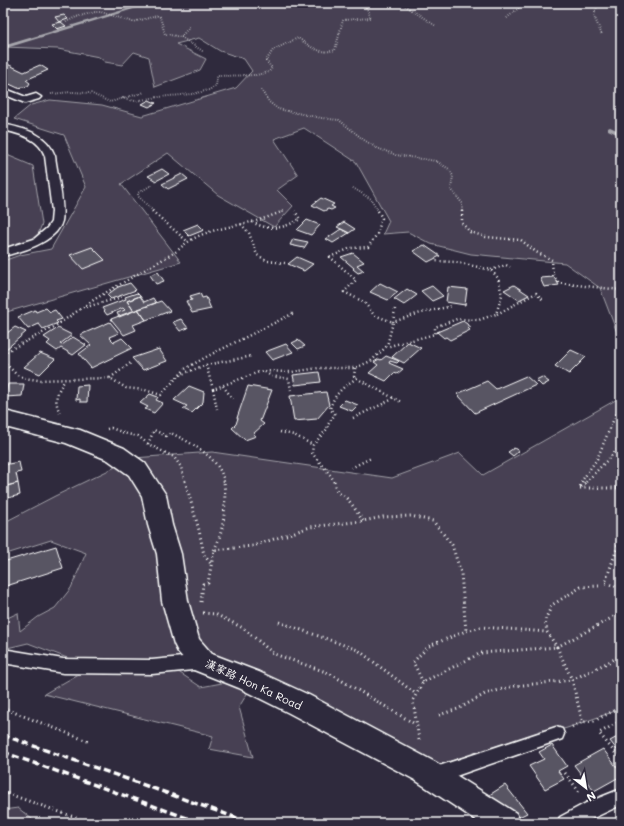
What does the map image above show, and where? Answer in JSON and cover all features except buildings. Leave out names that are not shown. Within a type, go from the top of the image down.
[{"type":"street","name":"漢家路 Hon Ka Road","points":[[3,421],[9,420],[72,436],[116,454],[137,469],[154,495],[160,525],[169,554],[175,601],[187,644],[203,662],[249,680],[299,704],[433,776],[506,823]]},
{"type":"lane","points":[[3,91],[25,100],[36,98]]},
{"type":"lane","points":[[3,127],[32,136],[42,142],[47,148],[50,156],[58,215],[54,226],[43,237],[31,244],[3,253]]},
{"type":"lane","points":[[3,656],[63,666],[152,666],[203,662]]},
{"type":"lane","points":[[433,776],[556,734]]},
{"type":"lane","points":[[566,823],[592,809],[621,797]]},
{"type":"path","points":[[122,98],[135,101],[150,98],[178,96],[212,89],[216,86],[217,76],[223,74],[256,75],[269,72],[272,68],[266,62],[273,50],[298,38],[317,51],[323,53],[336,50],[343,20],[371,18],[364,3]]},
{"type":"path","points":[[401,3],[436,26]]},
{"type":"path","points":[[507,18],[528,3]]},
{"type":"path","points":[[587,3],[621,9]]},
{"type":"path","points":[[598,4],[594,16],[602,35]]},
{"type":"path","points":[[66,22],[76,17],[95,12],[101,12],[134,22],[157,16],[160,17],[165,34],[180,37],[204,52]]},
{"type":"path","points":[[180,37],[190,26]]},
{"type":"path","points":[[261,90],[268,102],[274,107],[289,112],[339,120],[369,144],[384,151],[396,155],[432,161],[447,166],[453,176],[451,188],[462,203],[462,223],[465,227],[470,232],[486,237],[521,240],[536,252],[552,260],[553,274],[559,283],[621,290]]},
{"type":"path","points":[[36,98],[72,92],[90,93],[110,102],[123,100],[122,98],[144,92]]},
{"type":"path","points":[[152,185],[138,193],[138,196],[150,209],[187,241]]},
{"type":"path","points":[[353,188],[371,199],[382,218],[377,234],[368,247],[351,248],[330,257],[356,280],[344,292],[364,302],[374,315],[393,322],[417,314],[452,306]]},
{"type":"path","points":[[3,353],[54,327],[160,259],[177,251],[187,241],[218,228],[252,222],[284,211]]},
{"type":"path","points":[[252,222],[270,230],[278,229],[300,219],[295,211]]},
{"type":"path","points":[[240,224],[249,233],[257,255],[268,261],[285,263]]},
{"type":"path","points":[[434,261],[456,262],[491,270],[506,264],[510,267]]},
{"type":"path","points":[[491,270],[498,278],[502,295],[496,314]]},
{"type":"path","points":[[386,346],[428,337],[435,334],[435,327],[457,319],[479,320],[496,314],[536,293],[544,301]]},
{"type":"path","points":[[84,307],[112,302],[123,298]]},
{"type":"path","points":[[213,389],[262,371],[292,372],[318,368],[354,368],[371,361],[386,346],[395,310]]},
{"type":"path","points":[[110,378],[126,388],[145,390],[161,395],[185,369],[294,313]]},
{"type":"path","points":[[179,375],[206,366],[253,356]]},
{"type":"path","points":[[3,361],[19,376],[38,380],[110,378],[132,362]]},
{"type":"path","points":[[206,366],[217,409]]},
{"type":"path","points":[[354,368],[354,377],[401,402]]},
{"type":"path","points":[[262,371],[271,376],[289,379],[291,390]]},
{"type":"path","points":[[357,378],[340,388],[332,402],[330,409],[335,414],[327,426],[328,428],[313,445],[312,453],[322,467],[333,478],[335,489],[340,495],[347,498],[363,521]]},
{"type":"path","points":[[60,414],[55,404],[56,393],[65,380]]},
{"type":"path","points":[[223,386],[233,399]]},
{"type":"path","points":[[353,418],[391,400],[393,397]]},
{"type":"path","points":[[580,488],[580,484],[597,458],[616,418],[621,402]]},
{"type":"path","points":[[104,429],[111,428],[127,434],[138,436],[148,444],[174,457],[181,467],[204,555],[213,565]]},
{"type":"path","points":[[148,444],[154,430],[166,436],[171,433],[203,451],[221,473],[224,480],[224,519],[220,540],[214,550],[213,565],[208,583],[203,584],[200,606]]},
{"type":"path","points":[[280,432],[291,433],[296,435],[301,440],[313,445]]},
{"type":"path","points":[[580,488],[621,446]]},
{"type":"path","points":[[351,468],[371,458]]},
{"type":"path","points":[[580,488],[621,488]]},
{"type":"path","points":[[214,550],[252,546],[310,527],[363,521],[383,517],[411,516],[433,521],[452,545],[461,573],[466,631]]},
{"type":"path","points":[[621,537],[605,584],[621,588]]},
{"type":"path","points":[[582,720],[572,680],[556,646],[547,632],[545,620],[552,605],[581,587],[599,586]]},
{"type":"path","points":[[199,613],[215,614],[243,628],[274,654],[329,673],[415,724]]},
{"type":"path","points":[[420,746],[415,724],[413,700],[423,682],[481,653],[556,646],[621,613]]},
{"type":"path","points":[[279,622],[358,650],[416,694]]},
{"type":"path","points":[[423,682],[413,662],[429,646],[466,631],[482,627],[547,632]]},
{"type":"path","points":[[439,715],[458,709],[485,694],[514,686],[572,680],[621,656]]},
{"type":"path","points":[[556,734],[582,720],[594,721],[621,707]]},
{"type":"path","points":[[3,708],[90,742]]},
{"type":"path","points":[[621,721],[599,733],[621,760]]},
{"type":"path","points":[[565,774],[581,795]]},
{"type":"path","points":[[3,792],[91,823]]},
{"type":"shaded area","points":[[3,3],[621,3],[621,343],[600,288],[565,263],[471,254],[431,244],[408,232],[383,234],[389,221],[356,162],[304,128],[274,139],[298,175],[277,190],[293,206],[274,227],[218,195],[168,153],[121,184],[181,262],[3,313],[3,261],[20,255],[51,249],[86,187],[64,135],[14,119],[31,105],[50,100],[102,105],[142,116],[236,88],[252,71],[244,59],[220,51],[199,38],[176,44],[206,59],[200,70],[155,87],[149,57],[134,52],[122,65],[105,62],[99,57],[58,49],[3,47]]},
{"type":"shaded area","points":[[3,119],[14,127],[5,135],[7,155],[33,166],[42,224],[33,247],[3,256]]},
{"type":"shaded area","points":[[621,397],[621,709],[567,728],[416,771],[253,684],[239,707],[253,757],[209,749],[213,736],[44,694],[91,667],[28,643],[3,649],[3,620],[18,613],[20,631],[38,617],[55,608],[71,588],[86,553],[51,540],[3,555],[3,523],[134,458],[212,452],[392,478],[460,453],[483,475]],"holes":[[[180,654],[212,654],[227,682],[201,687],[177,671]]]},
{"type":"shaded area","points":[[18,808],[37,823],[3,823],[3,810]]},
{"type":"waterway","points":[[3,48],[151,3]]},
{"type":"waterway","points":[[610,129],[621,134]]},
{"type":"railway","points":[[3,735],[251,823]]},
{"type":"railway","points":[[3,752],[201,823]]}]
